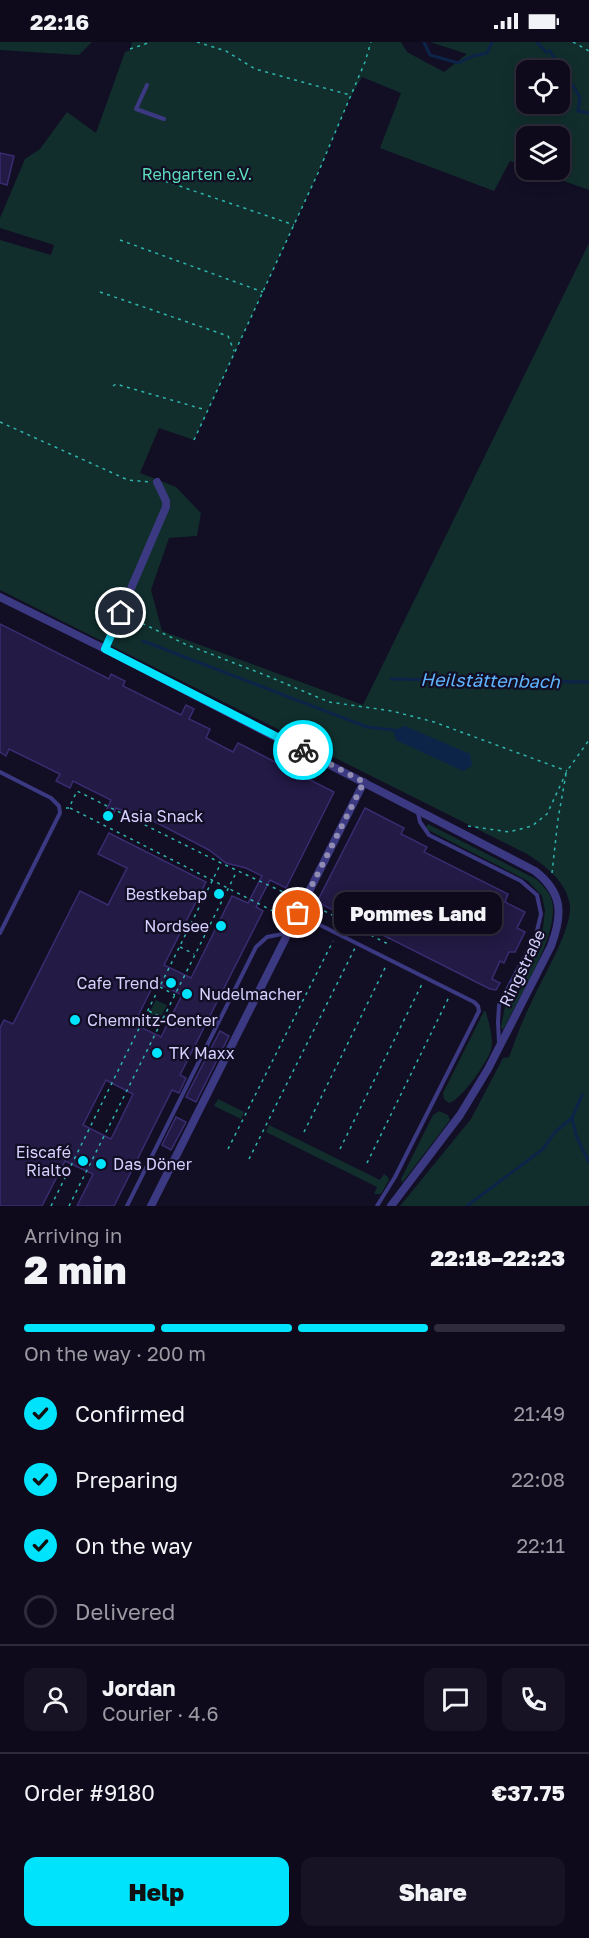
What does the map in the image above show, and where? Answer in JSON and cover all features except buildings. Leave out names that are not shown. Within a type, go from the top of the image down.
[{"type":"street","points":[[105,649],[166,507],[166,501],[157,482]]},
{"type":"street","points":[[0,597],[418,809],[546,879]]},
{"type":"street","points":[[151,1206],[364,782]]},
{"type":"street","name":"Ringstraße","points":[[390,1206],[460,1115],[500,1047],[551,946],[560,916],[558,901],[546,879]]},
{"type":"lane","points":[[147,85],[136,110],[164,119]]},
{"type":"lane","points":[[0,772],[51,798],[59,807],[58,819],[0,933]]},
{"type":"lane","points":[[418,809],[420,822],[429,835],[521,881],[537,895],[541,914],[536,935],[499,1005],[500,1047]]},
{"type":"lane","points":[[298,913],[478,1005],[479,1011],[378,1206]]},
{"type":"lane","points":[[126,1206],[256,947],[267,937],[290,929]]},
{"type":"path","points":[[130,50],[151,42]]},
{"type":"path","points":[[197,42],[226,51],[255,69],[351,95]]},
{"type":"path","points":[[194,440],[294,225],[365,62],[371,42]]},
{"type":"path","points":[[573,42],[589,51]]},
{"type":"path","points":[[144,174],[294,225]]},
{"type":"path","points":[[120,240],[263,292]]},
{"type":"path","points":[[100,292],[228,336],[235,352]]},
{"type":"path","points":[[113,386],[116,384],[207,411]]},
{"type":"path","points":[[0,422],[128,480],[157,482]]},
{"type":"path","points":[[121,613],[185,644],[329,702],[392,711],[434,722],[567,771]]},
{"type":"path","points":[[461,832],[467,826],[510,832],[531,826],[547,814],[567,771],[589,740]]},
{"type":"path","points":[[546,879],[553,873],[558,819],[567,771]]},
{"type":"path","points":[[51,1206],[221,863],[77,791],[69,808]]},
{"type":"path","points":[[59,807],[69,808],[273,911]]},
{"type":"path","points":[[69,1206],[237,870]]},
{"type":"path","points":[[282,892],[273,911],[274,917],[290,929]]},
{"type":"path","points":[[228,1149],[337,934]]},
{"type":"path","points":[[249,1159],[357,944]]},
{"type":"path","points":[[180,946],[195,954]]},
{"type":"path","points":[[304,1132],[389,960]]},
{"type":"path","points":[[340,1149],[425,978]]},
{"type":"path","points":[[159,987],[175,995]]},
{"type":"path","points":[[367,1163],[452,992]]},
{"type":"path","points":[[148,1010],[163,1018]]},
{"type":"green space","points":[[0,42],[92,42],[79,55],[0,50]]},
{"type":"green space","name":"Rehgarten e.V.","points":[[132,42],[401,42],[407,52],[444,72],[467,54],[430,42],[589,42],[589,190],[561,180],[570,180],[570,126],[516,126],[516,163],[510,161],[494,191],[380,148],[401,93],[362,77],[349,100],[318,173],[194,440],[159,428],[140,473],[176,487],[201,513],[197,536],[169,538],[151,590],[162,631],[363,705],[589,243],[589,1206],[400,1206],[471,1119],[503,1058],[509,1057],[566,927],[570,906],[565,889],[560,882],[527,854],[0,590],[0,240],[51,255],[54,245],[0,228],[0,218],[25,159],[40,149],[67,112],[96,133],[125,52],[130,50]]},
{"type":"green space","points":[[428,824],[536,879],[551,898],[553,915],[544,948],[503,1030],[501,1027],[505,1006],[543,928],[545,910],[542,896],[528,881],[428,830],[426,828]]},
{"type":"green space","points":[[156,1000],[167,1005],[157,1025],[146,1019]]},
{"type":"green space","points":[[484,1011],[491,1031],[491,1050],[473,1080],[460,1095],[449,1103],[444,1099],[443,1093]]},
{"type":"green space","points":[[218,1099],[244,1112],[241,1119],[214,1106]]},
{"type":"green space","points":[[439,1111],[448,1115],[450,1120],[402,1183],[401,1179],[433,1115]]},
{"type":"green space","points":[[269,1125],[380,1180],[384,1174],[389,1180],[381,1194],[374,1194],[377,1187],[266,1132]]},
{"type":"water","points":[[405,726],[470,754],[472,766],[463,771],[396,740],[393,730]]},
{"type":"waterway","points":[[424,42],[430,55],[458,63],[487,53],[492,42]]},
{"type":"waterway","points":[[537,42],[546,52],[550,51],[580,97],[578,111],[589,113]]},
{"type":"waterway","points":[[143,641],[367,727],[393,730]]},
{"type":"waterway","name":"Heilstättenbach","points":[[391,679],[589,682]]},
{"type":"waterway","points":[[467,1206],[543,1149],[555,1132],[572,1118],[582,1095]]},
{"type":"waterway","points":[[572,1118],[577,1138],[589,1162]]},
{"type":"way so far","points":[[298,913],[364,782],[303,750]]},
{"type":"place","name":"Asia Snack","points":[[108,816]]},
{"type":"place","name":"Bestkebap","points":[[219,894]]},
{"type":"place","name":"Pommes Land","points":[[298,913]]},
{"type":"place","name":"Nordsee","points":[[221,926]]},
{"type":"place","name":"Cafe Trend","points":[[171,983]]},
{"type":"place","name":"Nudelmacher","points":[[187,994]]},
{"type":"place","name":"Chemnitz-Center","points":[[75,1020]]},
{"type":"place","name":"TK Maxx","points":[[157,1053]]},
{"type":"place","name":"Eiscafé Rialto","points":[[83,1161]]},
{"type":"place","name":"Das Döner","points":[[101,1164]]},
{"type":"route","points":[[121,613],[105,649],[303,750]]}]
